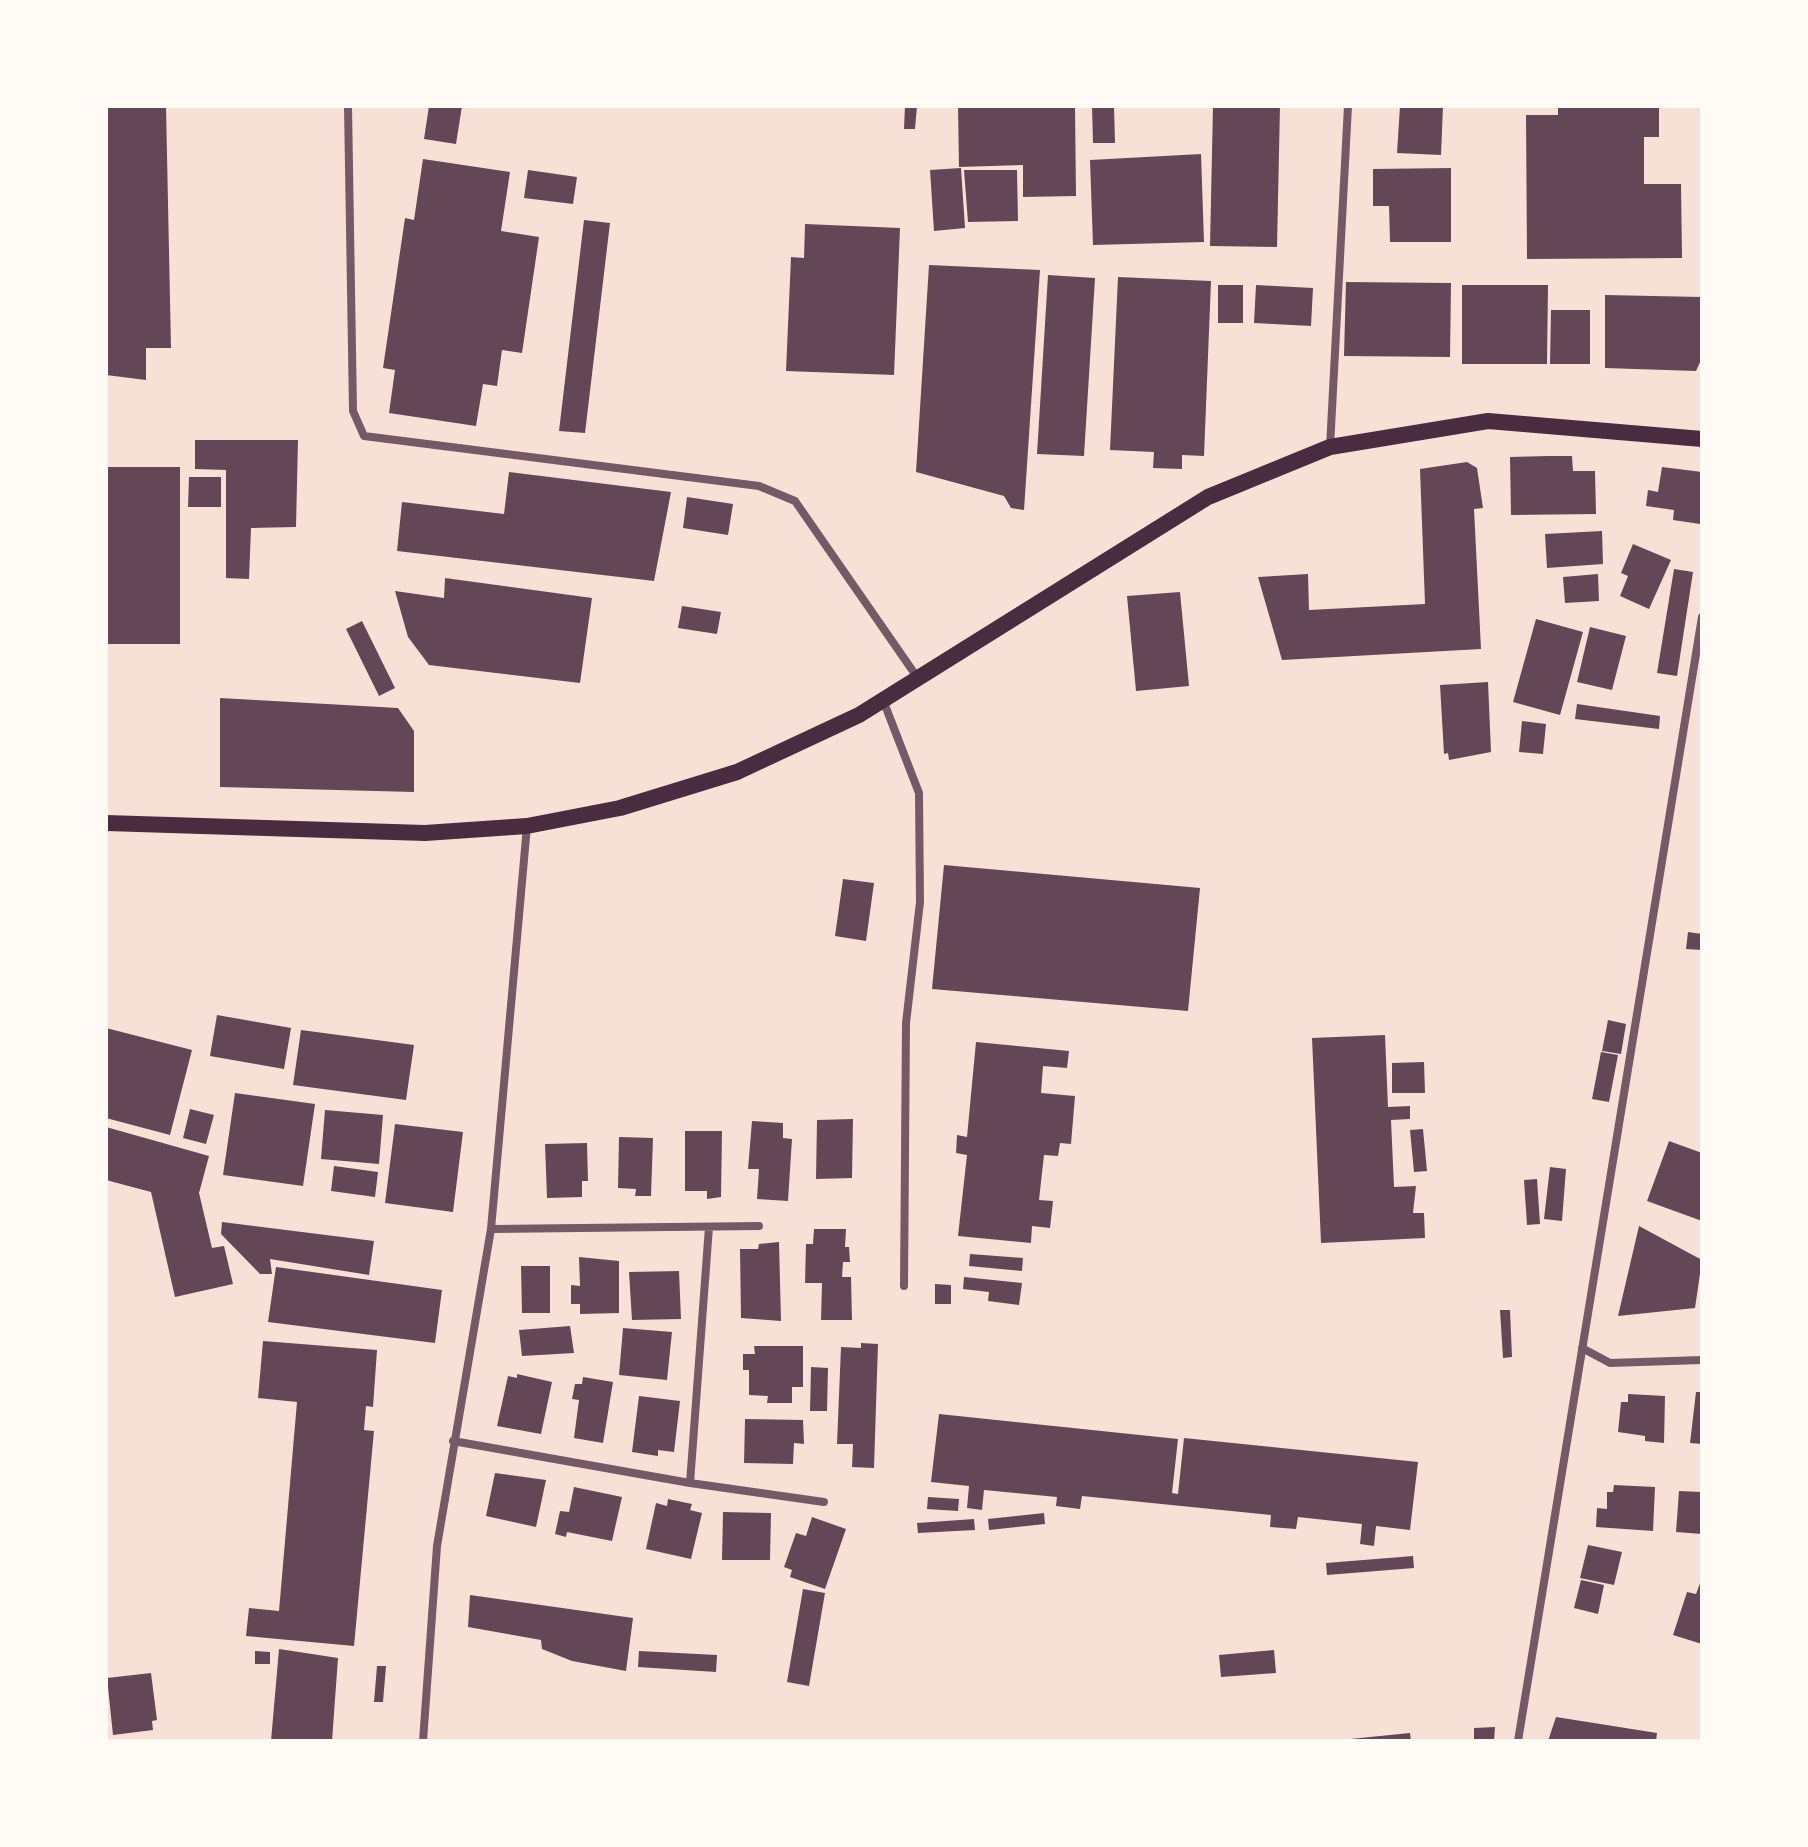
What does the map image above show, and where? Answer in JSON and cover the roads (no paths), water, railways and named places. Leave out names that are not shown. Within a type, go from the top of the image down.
[{"type":"main road","points":[[106,823],[425,833],[527,826],[620,808],[737,772],[859,715],[1208,497],[1330,447],[1424,429],[1488,421],[1702,439]]},
{"type":"street","points":[[1330,447],[1348,106]]},
{"type":"street","points":[[351,109],[353,411],[364,436],[759,486],[795,501],[917,677]]},
{"type":"street","points":[[1518,1741],[1702,617]]},
{"type":"street","points":[[883,699],[919,793],[920,902],[906,1023],[904,1286]]},
{"type":"street","points":[[423,1741],[437,1546],[491,1229],[527,826]]},
{"type":"street","points":[[491,1229],[759,1226]]},
{"type":"street","points":[[690,1483],[709,1227]]},
{"type":"street","points":[[1582,1348],[1610,1363],[1702,1360]]},
{"type":"street","points":[[453,1441],[690,1483],[824,1502]]}]
